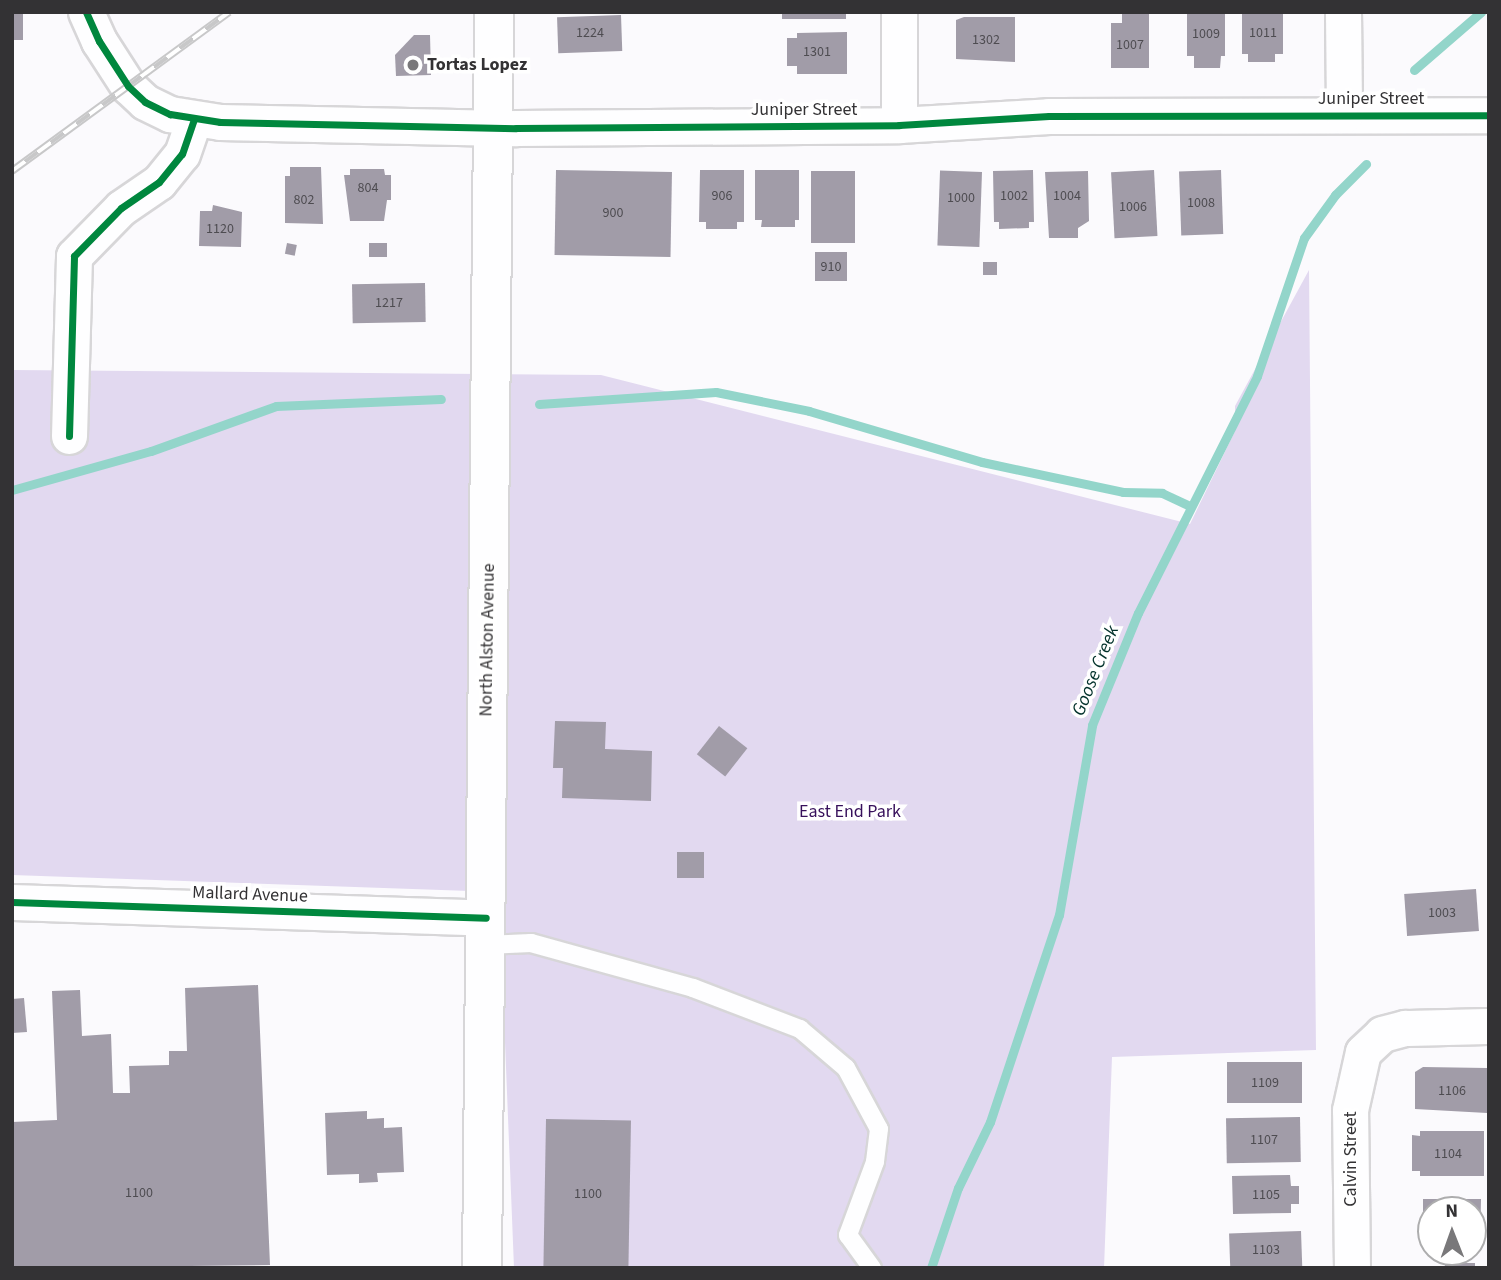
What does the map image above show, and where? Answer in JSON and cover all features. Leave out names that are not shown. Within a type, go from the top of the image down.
[{"type":"main road","name":"North Alston Avenue","points":[[482,1268],[494,12]]},
{"type":"street","name":"Juniper Street","points":[[86,12],[128,86],[145,102],[194,120],[493,128],[899,125],[1049,117],[1489,115]]},
{"type":"street","points":[[899,125],[900,12]]},
{"type":"street","points":[[1343,12],[1344,115]]},
{"type":"street","points":[[69,436],[74,257],[113,215],[159,182],[182,154],[194,120]]},
{"type":"street","name":"Mallard Avenue","points":[[12,902],[486,932]]},
{"type":"street","name":"Calvin Street","points":[[1352,1268],[1350,1110],[1363,1052],[1382,1034],[1405,1028],[1489,1026]]},
{"type":"lane","points":[[486,932],[693,988],[809,1037],[846,1068],[879,1129],[875,1162],[848,1235],[872,1268]]},
{"type":"green space","name":"East End Park","points":[[1309,270],[1316,1050],[1112,1057],[1104,1268],[514,1268],[499,892],[12,875],[12,370],[601,375],[1190,524],[1235,431],[1235,406]]},
{"type":"building","points":[[12,12],[23,12],[23,40],[12,40]]},
{"type":"building","points":[[782,12],[846,12],[846,19],[782,19]]},
{"type":"building","points":[[1122,12],[1149,12],[1149,68],[1111,68],[1111,23],[1122,23]]},
{"type":"building","points":[[1187,12],[1225,12],[1225,56],[1221,56],[1220,68],[1194,68],[1194,56],[1187,56]]},
{"type":"building","points":[[1242,12],[1283,12],[1283,54],[1275,54],[1275,62],[1248,62],[1248,54],[1242,54]]},
{"type":"building","points":[[621,15],[622,51],[558,53],[557,17]]},
{"type":"building","points":[[964,17],[1015,17],[1015,62],[956,59],[956,20]]},
{"type":"building","points":[[847,32],[847,74],[797,74],[797,66],[787,66],[787,38],[797,38],[797,33]]},
{"type":"building","name":"Tortas Lopez","points":[[414,35],[430,35],[431,75],[396,76],[395,55]]},
{"type":"building","points":[[290,167],[321,167],[323,224],[285,223],[285,176],[290,176]]},
{"type":"building","points":[[350,169],[384,169],[385,175],[391,175],[391,200],[387,200],[384,221],[350,221],[344,175],[350,175]]},
{"type":"building","points":[[556,170],[672,172],[670,257],[555,255]]},
{"type":"building","points":[[700,170],[744,170],[744,222],[737,222],[737,229],[706,229],[706,222],[699,222]]},
{"type":"building","points":[[755,170],[799,170],[799,220],[795,220],[795,227],[761,227],[762,220],[755,220]]},
{"type":"building","points":[[1033,170],[1034,222],[1029,222],[1029,228],[999,229],[999,222],[994,222],[993,171]]},
{"type":"building","points":[[1154,170],[1157,236],[1115,238],[1111,172]]},
{"type":"building","points":[[1221,170],[1223,234],[1181,235],[1179,171]]},
{"type":"building","points":[[811,171],[855,171],[855,243],[811,243]]},
{"type":"building","points":[[940,171],[982,172],[979,247],[937,245]]},
{"type":"building","points":[[1088,171],[1089,221],[1078,228],[1078,238],[1049,238],[1045,172]]},
{"type":"building","points":[[213,205],[242,212],[241,247],[199,246],[200,211],[212,211]]},
{"type":"building","points":[[287,243],[297,245],[295,256],[285,254]]},
{"type":"building","points":[[369,243],[387,243],[387,257],[369,257]]},
{"type":"building","points":[[815,252],[847,252],[847,281],[815,281]]},
{"type":"building","points":[[983,262],[997,262],[997,275],[983,275]]},
{"type":"building","points":[[425,283],[426,322],[353,323],[352,284]]},
{"type":"building","points":[[555,721],[606,722],[605,749],[652,751],[651,801],[562,798],[563,768],[553,768]]},
{"type":"building","points":[[719,726],[747,748],[725,777],[697,754]]},
{"type":"building","points":[[677,852],[704,852],[704,878],[677,878]]},
{"type":"building","points":[[1476,889],[1479,931],[1407,936],[1404,894]]},
{"type":"building","points":[[258,985],[270,1265],[12,1268],[12,1122],[57,1120],[52,991],[80,990],[82,1036],[111,1034],[113,1093],[130,1093],[129,1066],[169,1065],[169,1051],[187,1051],[185,988]]},
{"type":"building","points":[[24,998],[27,1032],[12,1033],[12,999]]},
{"type":"building","points":[[1227,1062],[1302,1062],[1302,1103],[1227,1103]]},
{"type":"building","points":[[1423,1067],[1487,1068],[1487,1113],[1415,1109],[1415,1072]]},
{"type":"building","points":[[367,1111],[367,1119],[384,1118],[384,1128],[402,1127],[404,1172],[377,1173],[378,1182],[359,1183],[359,1174],[327,1175],[325,1113]]},
{"type":"building","points":[[1300,1117],[1301,1162],[1227,1163],[1226,1118]]},
{"type":"building","points":[[546,1119],[631,1120],[628,1268],[543,1268]]},
{"type":"building","points":[[1420,1131],[1484,1131],[1484,1176],[1420,1176],[1420,1171],[1412,1171],[1412,1135],[1420,1136]]},
{"type":"building","points":[[1290,1175],[1291,1186],[1299,1186],[1299,1204],[1291,1204],[1291,1213],[1233,1214],[1232,1176]]},
{"type":"building","points":[[1301,1231],[1302,1268],[1230,1268],[1229,1234]]},
{"type":"building","points":[[1445,1266],[1475,1266],[1475,1268]]},
{"type":"waterway","name":"Goose Creek","points":[[1414,70],[1481,12]]},
{"type":"waterway","name":"Goose Creek","points":[[931,1268],[958,1188],[990,1122],[1059,915],[1092,725],[1138,613],[1257,376],[1304,238],[1335,195],[1366,164]]},
{"type":"waterway","points":[[539,404],[716,392],[809,411],[982,462],[1123,492],[1162,493],[1190,506]]},
{"type":"waterway","points":[[12,490],[151,451],[276,406],[441,399]]},
{"type":"railway","points":[[12,171],[229,12]]},
{"type":"cycle path","points":[[86,12],[99,41],[128,86],[145,102],[170,114],[220,122],[516,128],[899,125],[1049,116],[1489,115]]},
{"type":"cycle path","points":[[69,436],[74,256],[121,208],[159,182],[182,154],[194,120]]},
{"type":"cycle path","points":[[12,902],[486,918]]},
{"type":"place","name":"Tortas Lopez","points":[[413,65]]}]
